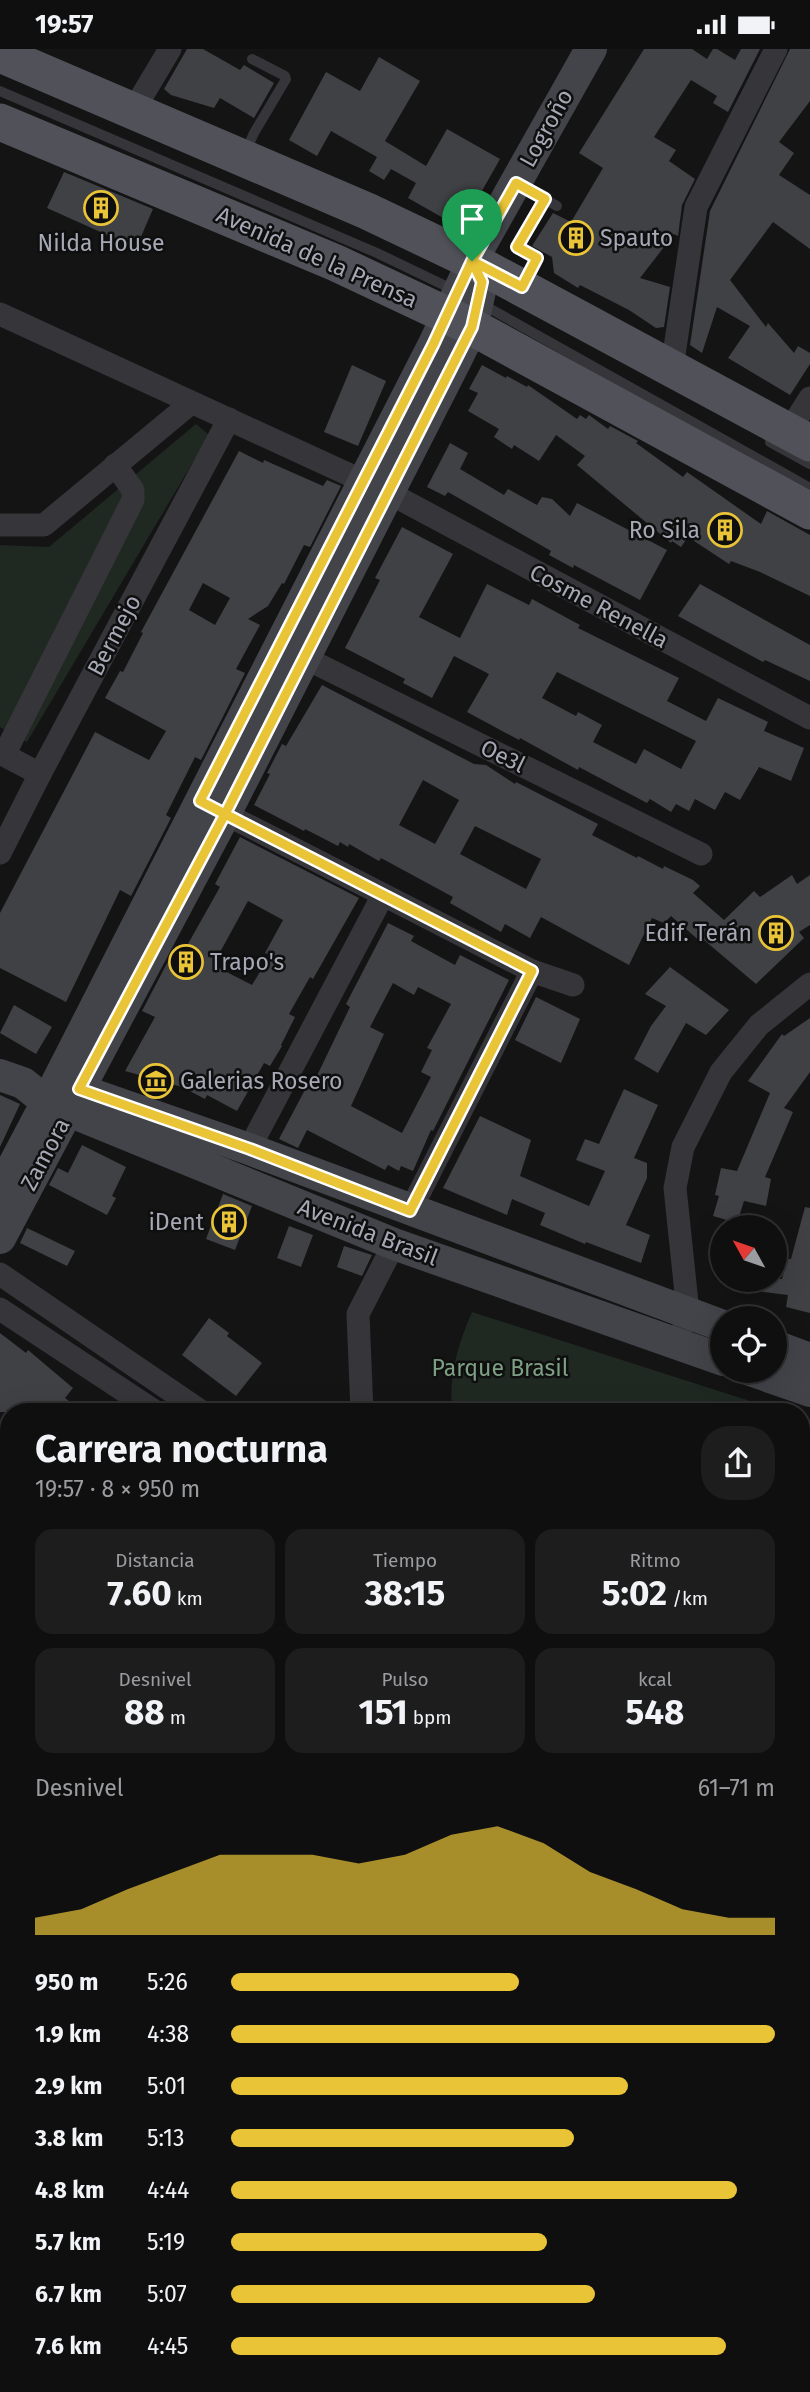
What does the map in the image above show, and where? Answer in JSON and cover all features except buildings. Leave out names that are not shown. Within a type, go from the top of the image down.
[{"type":"main road","name":"Avenida de la Prensa","points":[[0,54],[367,211],[475,290],[810,511]]},
{"type":"main road","name":"Avenida de la Prensa","points":[[0,122],[336,263],[475,290],[672,368],[785,436]]},
{"type":"street","points":[[133,111],[170,49]]},
{"type":"street","name":"Logroño","points":[[475,290],[516,183],[591,49]]},
{"type":"street","points":[[672,368],[696,207],[776,49]]},
{"type":"street","name":"Zamora","points":[[213,807],[475,290]]},
{"type":"street","name":"Cosme Renella","points":[[0,314],[376,487],[810,718]]},
{"type":"street","points":[[785,436],[810,398]]},
{"type":"street","points":[[0,525],[44,525],[191,403]]},
{"type":"street","name":"Bermejo","points":[[0,853],[229,419]]},
{"type":"street","points":[[40,774],[2,754],[133,500],[133,490],[115,465]]},
{"type":"street","name":"Zamora","points":[[0,1191],[46,1090],[213,807],[305,658],[376,487]]},
{"type":"street","name":"Oe3l","points":[[305,658],[701,854]]},
{"type":"street","points":[[213,807],[532,971],[573,985]]},
{"type":"street","points":[[250,1149],[383,895]]},
{"type":"street","points":[[410,1211],[532,971]]},
{"type":"street","points":[[678,1345],[688,1312],[675,1188],[683,1147],[721,1072],[759,1025],[810,984]]},
{"type":"street","name":"Zamora","points":[[0,1238],[46,1090]]},
{"type":"street","name":"Avenida Brasil","points":[[46,1090],[250,1149],[410,1211],[710,1321]]},
{"type":"street","name":"Avenida Brasil","points":[[46,1090],[394,1244],[710,1356]]},
{"type":"street","points":[[362,1403],[358,1314],[394,1244]]},
{"type":"street","points":[[0,1274],[189,1403]]},
{"type":"street","points":[[0,1309],[142,1403]]},
{"type":"street","points":[[787,1350],[810,1359]]},
{"type":"street","points":[[787,1383],[810,1391]]},
{"type":"lane","points":[[243,158],[254,132],[286,79],[252,59]]},
{"type":"lane","points":[[0,91],[377,253],[475,290],[810,488]]},
{"type":"lane","points":[[516,183],[557,206]]},
{"type":"lane","points":[[475,290],[537,258],[517,247],[545,199]]},
{"type":"lane","points":[[369,225],[430,254]]},
{"type":"lane","points":[[785,436],[810,464]]},
{"type":"green space","points":[[196,424],[209,435],[27,742],[0,727],[0,545],[49,547]]},
{"type":"green space","name":"Parque Brasil","points":[[472,1312],[756,1403],[452,1403],[455,1361]]},
{"type":"place","name":"Nilda House","points":[[101,208]]},
{"type":"place","name":"Spauto","points":[[576,238]]},
{"type":"place","name":"Ro Sila","points":[[725,530]]},
{"type":"place","name":"Edif. Terán","points":[[776,933]]},
{"type":"place","name":"Trapo's","points":[[186,962]]},
{"type":"place","name":"Galerias Rosero","points":[[156,1081]]},
{"type":"place","name":"iDent","points":[[229,1222]]},
{"type":"route","points":[[472,261],[433,345],[200,801],[225,814],[532,971],[410,1211],[250,1149],[79,1089],[225,814],[472,327],[482,282],[472,261],[479,247],[516,183],[545,199],[517,247],[537,258],[522,287],[472,261]]}]
